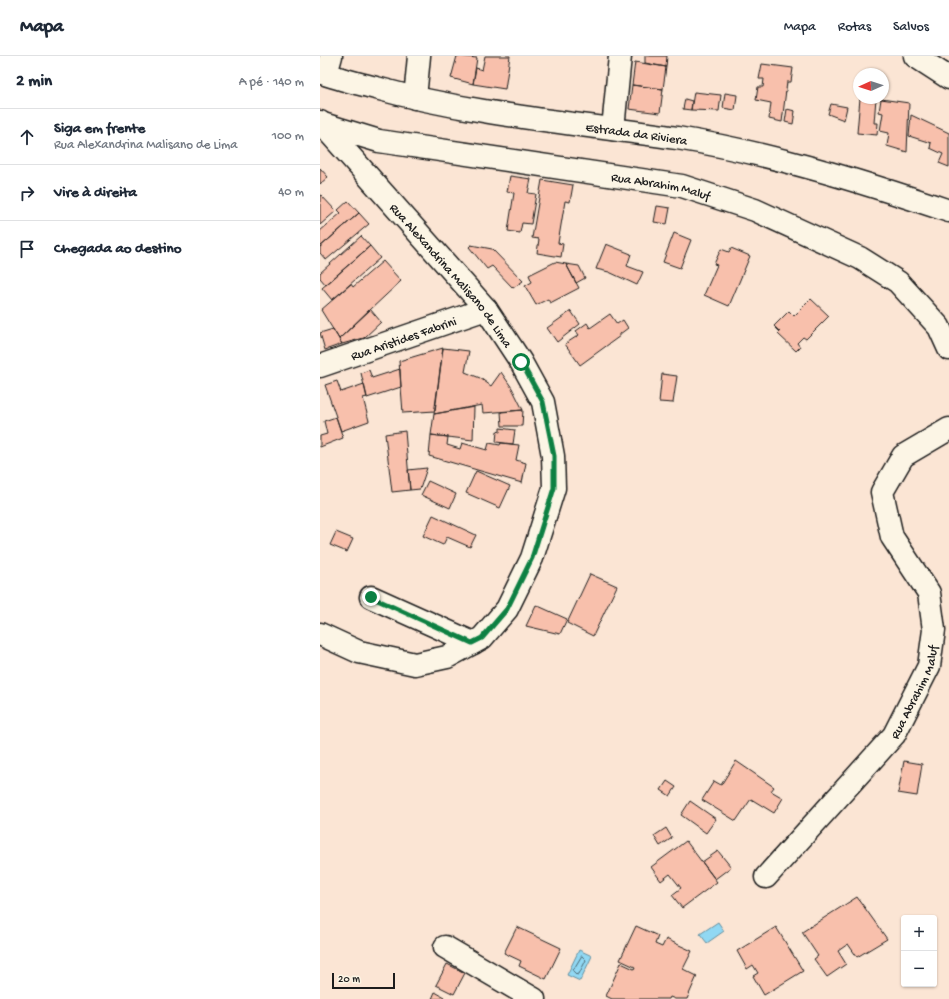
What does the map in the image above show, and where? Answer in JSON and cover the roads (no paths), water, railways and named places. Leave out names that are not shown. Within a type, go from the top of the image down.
[{"type":"street","points":[[415,98],[419,56]]},
{"type":"street","points":[[613,129],[620,56]]},
{"type":"street","points":[[916,56],[949,78]]},
{"type":"street","name":"Estrada da Riviera","points":[[326,67],[415,98],[444,104],[679,139],[764,156],[854,179],[949,211]]},
{"type":"street","name":"Rua Alexandrina Malisano de Lima","points":[[320,634],[359,652],[415,664],[447,657],[482,638],[507,609],[532,558],[554,488],[554,456],[543,402],[521,362],[486,309],[321,123]]},
{"type":"street","name":"Rua Abrahim Maluf","points":[[321,123],[379,141],[682,186],[755,210],[860,258],[898,282],[939,327],[949,349]]},
{"type":"street","name":"Rua Aristides Fabrini","points":[[320,366],[486,309]]},
{"type":"street","name":"Rua Abrahim Maluf","points":[[766,877],[894,735],[929,666],[934,630],[928,593],[892,537],[882,492],[903,456],[949,429]]},
{"type":"street","points":[[371,597],[472,643]]},
{"type":"street","points":[[445,947],[534,999]]},
{"type":"water","points":[[718,922],[724,931],[707,943],[700,934]]},
{"type":"water","points":[[579,950],[592,956],[580,981],[567,975]]}]
